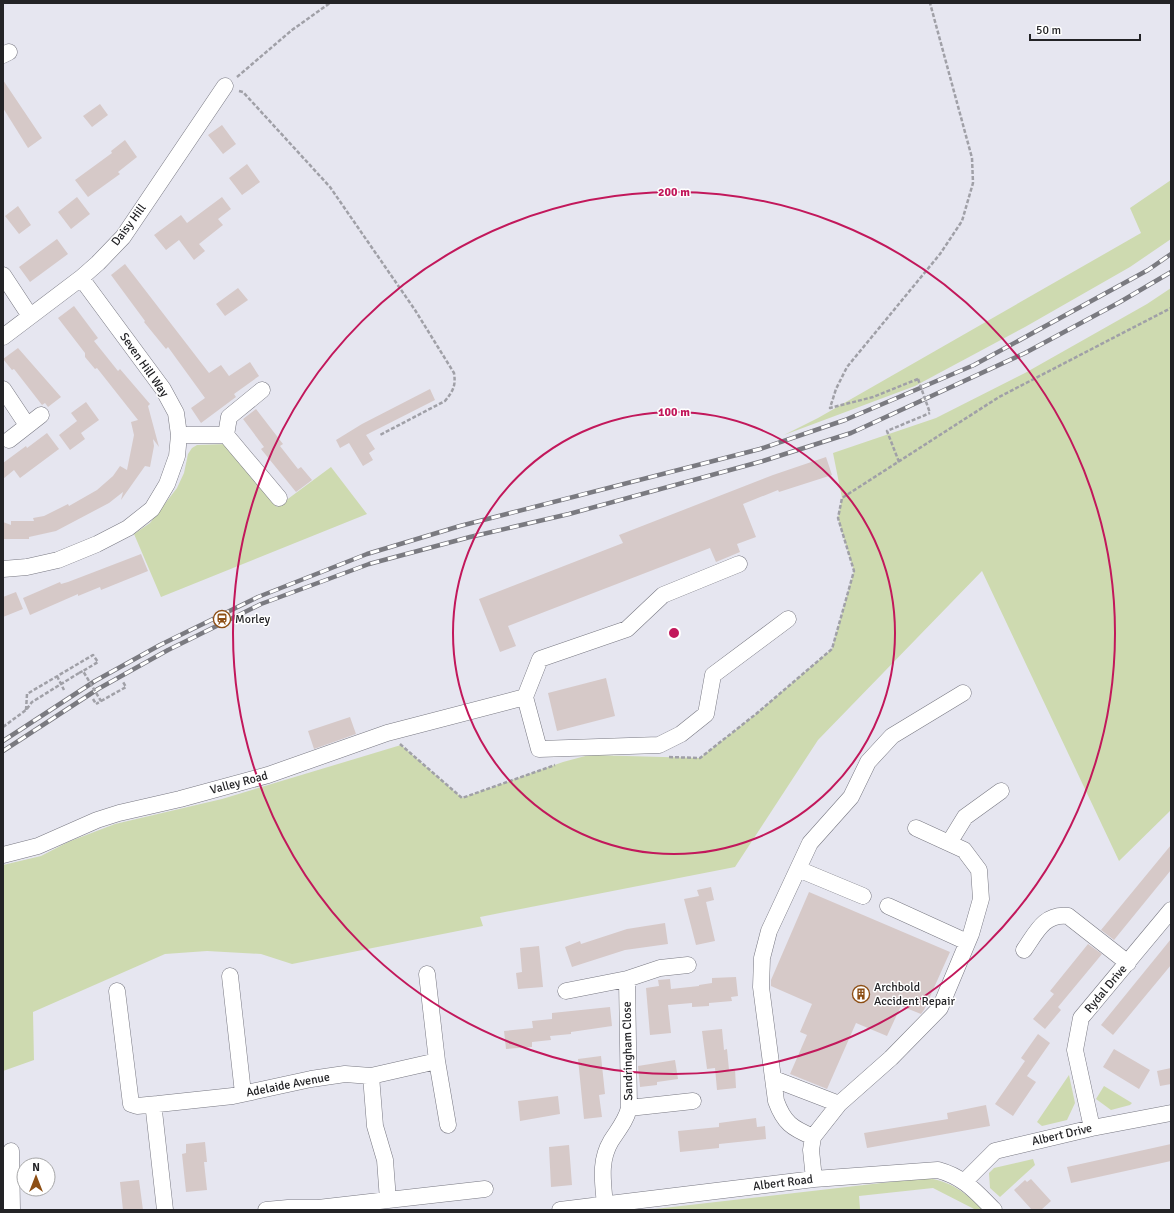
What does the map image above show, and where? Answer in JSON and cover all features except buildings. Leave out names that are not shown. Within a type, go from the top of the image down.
[{"type":"street","name":"Daisy Hill","points":[[3,337],[81,278],[123,237],[225,86]]},
{"type":"street","points":[[3,275],[30,316]]},
{"type":"street","name":"Seven Hill Way","points":[[3,569],[27,567],[58,560],[97,544],[128,528],[152,509],[167,484],[177,456],[180,435],[176,413],[164,389],[81,278]]},
{"type":"street","points":[[3,389],[27,425]]},
{"type":"street","points":[[262,390],[229,417],[226,434],[279,498]]},
{"type":"street","points":[[9,440],[41,415]]},
{"type":"street","points":[[180,435],[226,434]]},
{"type":"street","points":[[739,564],[663,595],[627,629],[540,659],[525,697],[539,749],[659,745],[681,734],[706,714],[713,675],[788,619]]},
{"type":"street","points":[[813,1137],[793,1129],[781,1115],[776,1101],[761,987],[762,958],[768,931],[810,843],[850,797],[868,762],[892,736],[963,693]]},
{"type":"street","name":"Valley Road","points":[[3,855],[38,846],[97,820],[268,775],[387,733],[525,697]]},
{"type":"street","points":[[948,843],[965,817],[1001,791]]},
{"type":"street","points":[[814,1179],[811,1150],[813,1137],[839,1104],[891,1058],[940,1008],[967,942],[981,899],[979,870],[964,850],[916,828]]},
{"type":"street","points":[[798,869],[863,896]]},
{"type":"street","points":[[888,906],[967,942]]},
{"type":"street","name":"Rydal Drive","points":[[1092,1128],[1075,1050],[1081,1018],[1171,910]]},
{"type":"street","points":[[1024,950],[1046,920],[1058,915],[1068,916],[1128,963]]},
{"type":"street","points":[[566,991],[626,979],[660,968],[688,965]]},
{"type":"street","points":[[427,974],[437,1060],[448,1125]]},
{"type":"street","points":[[230,976],[243,1093]]},
{"type":"street","name":"Sandringham Close","points":[[605,1204],[602,1171],[604,1156],[611,1141],[622,1126],[629,1108],[626,979]]},
{"type":"street","name":"Adelaide Avenue","points":[[117,991],[131,1104],[137,1106],[243,1093],[311,1079],[345,1074],[371,1076],[437,1060]]},
{"type":"street","points":[[371,1076],[375,1126],[385,1160],[388,1200]]},
{"type":"street","points":[[774,1079],[839,1104]]},
{"type":"street","points":[[629,1108],[693,1101]]},
{"type":"street","points":[[158,1104],[154,1111],[165,1210]]},
{"type":"street","name":"Albert Drive","points":[[965,1181],[995,1151],[1092,1128],[1171,1113]]},
{"type":"street","points":[[11,1151],[12,1210]]},
{"type":"street","name":"Albert Road","points":[[560,1210],[814,1179],[938,1170],[952,1174],[965,1181],[994,1210]]},
{"type":"street","points":[[266,1210],[318,1208],[485,1188]]},
{"type":"path","points":[[225,86],[292,30],[330,3]]},
{"type":"path","points":[[899,462],[887,431],[930,413],[918,380],[873,397],[830,408],[836,389],[847,367],[940,254],[962,221],[972,183],[972,158],[930,3]]},
{"type":"path","points":[[225,86],[243,92],[330,187],[415,310],[454,373],[456,383],[452,392],[445,401],[380,435]]},
{"type":"path","points":[[668,757],[700,758],[756,714],[832,649],[854,571],[838,518],[842,498],[999,397],[1171,308]]},
{"type":"path","points":[[3,727],[26,710],[32,702],[98,662],[93,655],[27,694],[26,710]]},
{"type":"path","points":[[83,671],[101,701]]},
{"type":"path","points":[[57,676],[64,690]]},
{"type":"path","points":[[93,699],[96,704],[126,687],[123,682]]},
{"type":"path","points":[[387,733],[462,798],[556,764]]},
{"type":"green space","points":[[1171,180],[1171,239],[1130,267],[1025,327],[915,386],[784,435],[818,418],[1141,233],[1130,208]]},
{"type":"green space","points":[[1171,288],[1171,810],[1119,861],[982,571],[818,740],[735,867],[480,917],[483,926],[292,964],[261,954],[207,951],[165,954],[33,1012],[34,1060],[3,1071],[3,865],[41,856],[68,842],[115,824],[222,799],[401,745],[462,798],[563,762],[589,755],[700,758],[756,714],[832,649],[854,571],[838,518],[842,498],[833,453],[936,418],[1025,373],[1147,304]]},
{"type":"green space","points":[[227,444],[277,507],[331,467],[367,514],[161,597],[134,534],[150,523],[177,488],[184,473],[188,454],[192,448],[197,445]]},
{"type":"green space","points":[[1069,1075],[1075,1103],[1067,1120],[1042,1126],[1037,1122]]},
{"type":"green space","points":[[1104,1086],[1132,1103],[1130,1105],[1111,1110],[1096,1099]]},
{"type":"green space","points":[[1033,1159],[1035,1165],[1000,1197],[990,1188],[989,1173],[994,1168]]},
{"type":"green space","points":[[925,1178],[942,1181],[957,1188],[983,1210],[976,1210],[933,1188],[859,1196],[860,1209],[851,1210],[646,1210]]},
{"type":"railway","points":[[3,741],[95,681],[160,645],[258,597],[367,554],[460,526],[760,449],[845,420],[974,365],[1148,270],[1171,254]]},
{"type":"railway","points":[[3,751],[98,689],[168,650],[261,604],[369,564],[470,537],[569,514],[763,461],[851,433],[1025,353],[1120,302],[1171,272]]},
{"type":"place","name":"Morley","points":[[222,619]]},
{"type":"place","name":"Archbold Accident Repair","points":[[861,994]]}]
